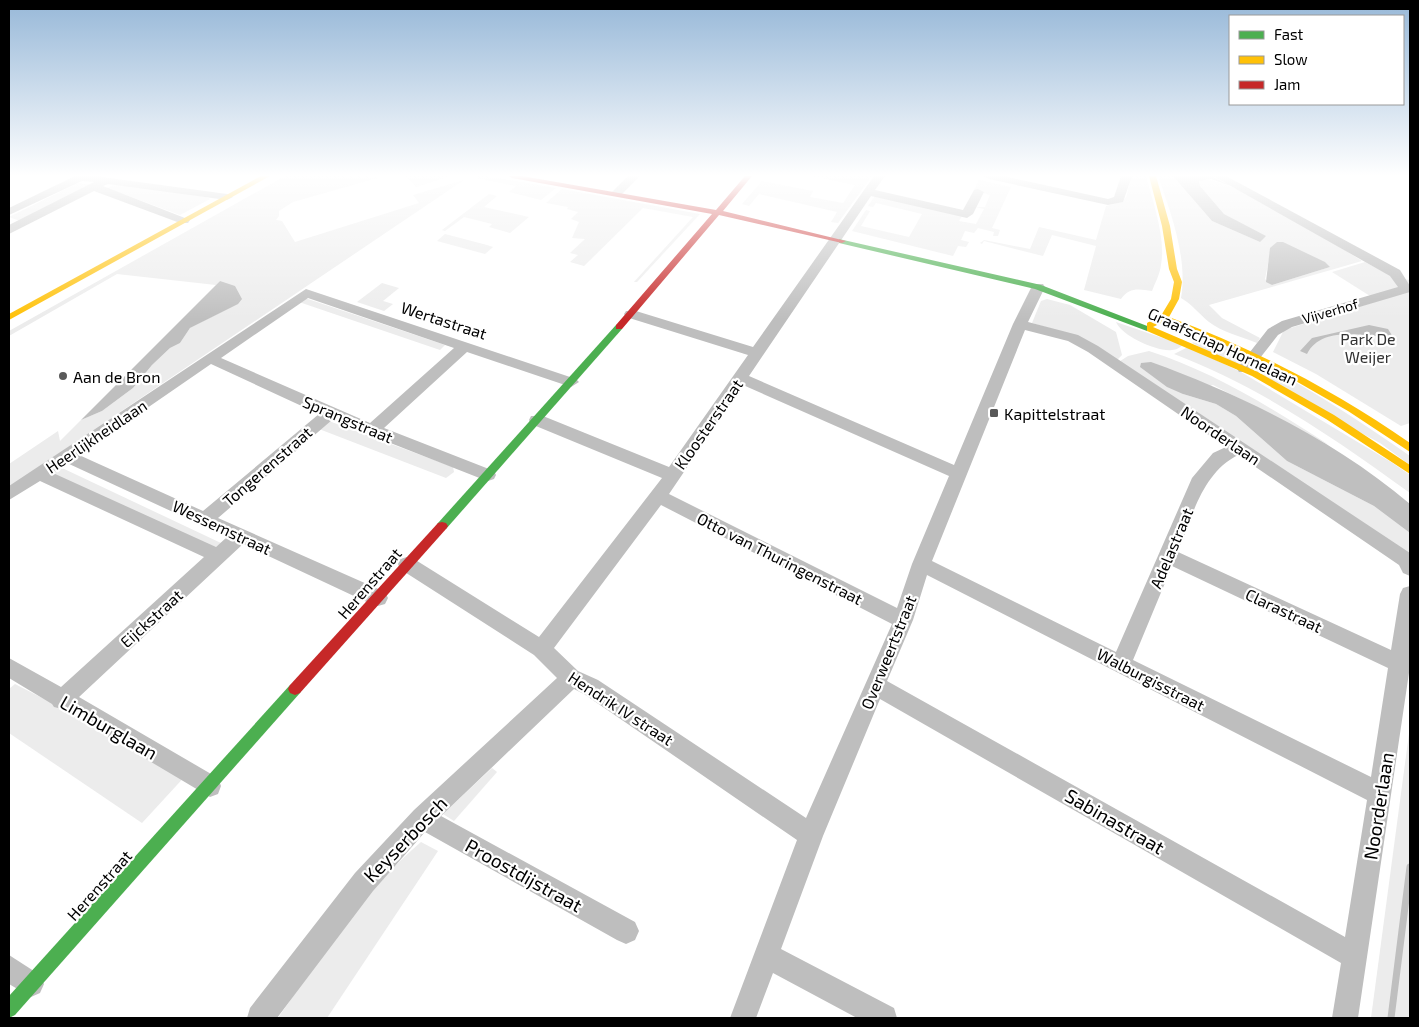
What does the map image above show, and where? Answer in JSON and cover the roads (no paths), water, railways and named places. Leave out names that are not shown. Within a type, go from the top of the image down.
[{"type":"street","points":[[9,230],[21,224]]},
{"type":"street","points":[[9,317],[177,224]]},
{"type":"street","name":"Herenstraat","points":[[9,1009],[488,476],[710,224]]},
{"type":"street","name":"Graafschap Hornelaan","points":[[774,224],[1038,287],[1146,327],[1244,369],[1330,417],[1410,470]]},
{"type":"street","name":"Kloosterstraat","points":[[541,649],[658,496],[847,224]]},
{"type":"street","points":[[1146,327],[1164,318],[1175,299],[1178,282],[1173,269],[1165,224]]},
{"type":"street","name":"Vijverhof","points":[[1255,353],[1273,332],[1287,324],[1406,289],[1395,273],[1305,224]]},
{"type":"street","points":[[1164,286],[1166,276],[1173,269]]},
{"type":"street","name":"Graafschap Hornelaan","points":[[1038,287],[1068,290],[1105,299]]},
{"type":"street","name":"Overweertstraat","points":[[743,1018],[768,956],[812,835],[902,620],[921,564],[1020,324],[1038,287]]},
{"type":"street","name":"Wertastraat","points":[[306,293],[466,345],[571,382]]},
{"type":"street","name":"Heerlijkheidlaan","points":[[9,494],[306,293]]},
{"type":"street","name":"Graafschap Hornelaan","points":[[1146,327],[1149,313],[1203,330],[1255,353],[1328,393],[1410,448]]},
{"type":"street","points":[[631,314],[758,353]]},
{"type":"street","name":"Noorderlaan","points":[[1020,324],[1072,338],[1093,349],[1406,560],[1410,568]]},
{"type":"street","points":[[372,430],[466,345]]},
{"type":"street","points":[[1244,369],[1255,353]]},
{"type":"street","name":"Sprangstraat","points":[[211,359],[330,413],[488,476]]},
{"type":"street","points":[[740,378],[959,474]]},
{"type":"street","name":"Tongerenstraat","points":[[205,519],[330,413]]},
{"type":"street","points":[[537,420],[672,475]]},
{"type":"street","name":"Adelastraat","points":[[1121,664],[1200,478],[1219,457],[1239,447]]},
{"type":"street","name":"Wessemstraat","points":[[66,456],[378,598]]},
{"type":"street","name":"Wessemstraat","points":[[40,474],[219,556]]},
{"type":"street","name":"Otto van Thuringenstraat","points":[[658,496],[902,620]]},
{"type":"street","name":"Eijckstraat","points":[[61,700],[240,536]]},
{"type":"street","name":"Clarastraat","points":[[1168,556],[1401,664]]},
{"type":"street","name":"Hendrik IV straat","points":[[407,564],[541,649],[571,678],[591,687],[812,835]]},
{"type":"street","name":"Walburgisstraat","points":[[921,564],[1380,794]]},
{"type":"street","name":"Noorderlaan","points":[[1345,1018],[1401,664],[1410,594]]},
{"type":"street","name":"Limburglaan","points":[[12,673],[210,786]]},
{"type":"street","name":"Keyserbosch","points":[[260,1018],[364,882],[422,818],[571,678]]},
{"type":"street","name":"Sabinastraat","points":[[875,685],[1354,956]]},
{"type":"street","name":"Proostdijstraat","points":[[422,818],[626,931]]},
{"type":"street","points":[[768,956],[884,1018]]},
{"type":"street","points":[[9,968],[31,984]]},
{"type":"waterway","points":[[1391,1018],[1410,867]]},
{"type":"place","name":"Aan de Bron","points":[[63,376]]},
{"type":"place","name":"Kapittelstraat","points":[[994,413]]},
{"type":"park label","name":"Park De Weijer","points":[[1368,347]]}]
